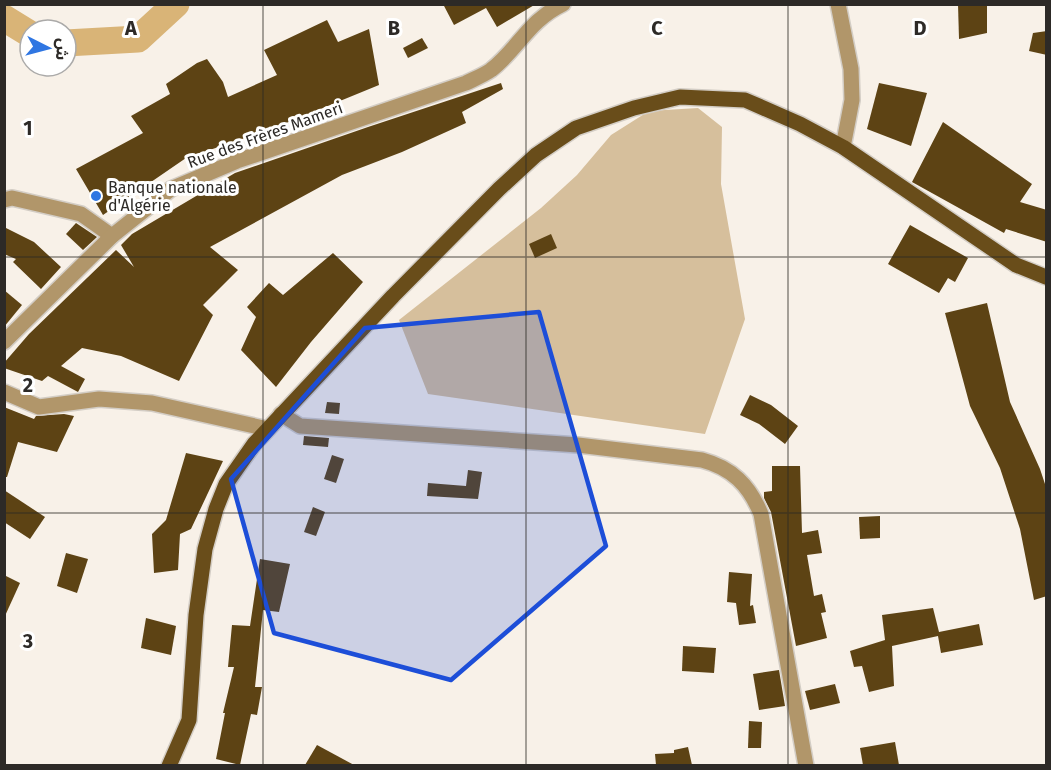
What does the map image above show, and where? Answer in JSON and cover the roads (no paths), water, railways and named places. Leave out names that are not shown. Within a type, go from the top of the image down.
[{"type":"main road","points":[[169,765],[189,720],[196,615],[205,549],[216,509],[226,484],[254,444],[393,296],[536,155],[576,128],[634,108],[680,97],[745,100],[800,124],[843,147],[1016,265],[1047,277]]},
{"type":"street","name":"Rue des Frères Mameri","points":[[4,342],[112,236],[171,189],[237,161],[466,83],[490,71],[509,53],[526,31],[548,11],[563,4]]},
{"type":"street","points":[[838,4],[851,69],[852,99],[843,147]]},
{"type":"street","points":[[4,200],[12,198],[81,214],[112,236]]},
{"type":"street","points":[[4,392],[39,407],[99,399],[152,403],[268,429]]},
{"type":"street","points":[[281,414],[300,426],[578,445],[702,460],[718,464],[733,473],[755,498],[761,514],[806,765]]},
{"type":"waterway","points":[[78,42],[138,39],[176,4]]},
{"type":"waterway","points":[[4,18],[18,27]]},
{"type":"place","name":"Banque nationale d'Algérie","points":[[96,196]]}]
